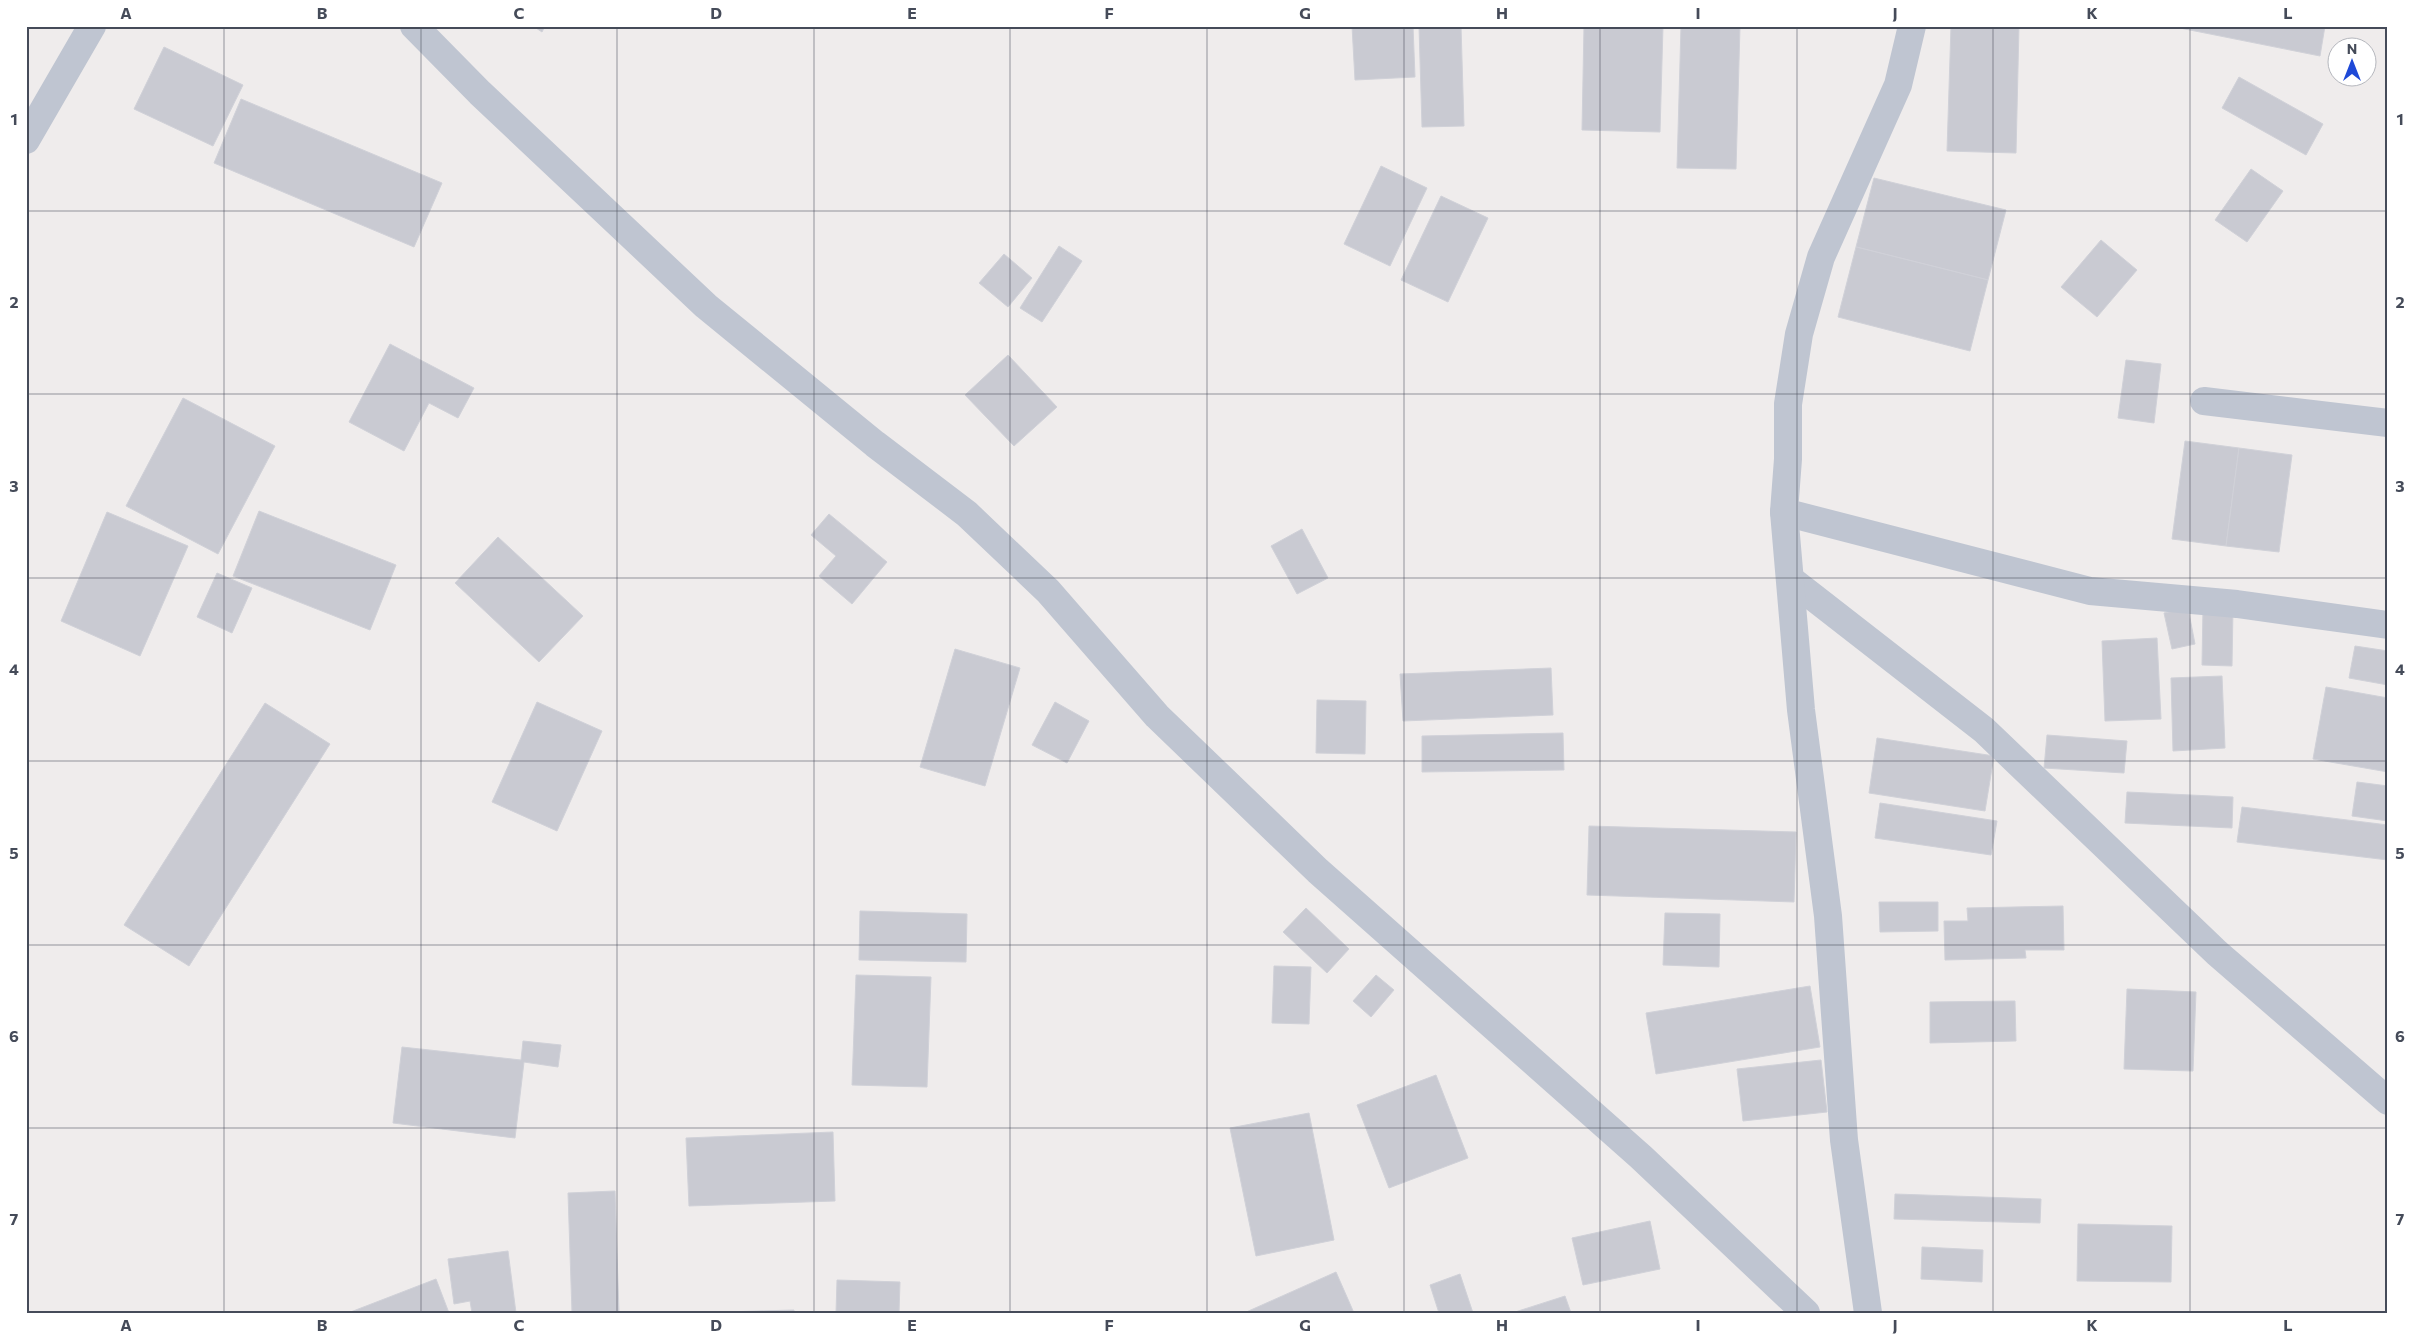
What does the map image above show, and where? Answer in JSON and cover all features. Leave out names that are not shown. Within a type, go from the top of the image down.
[{"type":"street","points":[[26,140],[92,26]]},
{"type":"street","points":[[414,26],[480,93],[706,306],[875,444],[967,514],[1048,591],[1157,716],[1318,871],[1641,1158],[1806,1313]]},
{"type":"street","points":[[1868,1313],[1844,1140],[1828,916],[1801,710],[1784,512],[1788,459],[1788,404],[1799,334],[1821,257],[1898,86],[1912,26]]},
{"type":"street","points":[[2204,401],[2388,423]]},
{"type":"street","points":[[1784,512],[2090,591],[2237,604],[2388,625]]},
{"type":"street","points":[[1790,579],[1984,730],[2218,953],[2388,1101]]},
{"type":"building","points":[[533,26],[545,26],[542,32]]},
{"type":"building","points":[[1352,26],[1413,26],[1415,77],[1355,80]]},
{"type":"building","points":[[1419,26],[1461,26],[1464,126],[1422,127]]},
{"type":"building","points":[[1584,26],[1663,26],[1660,132],[1582,130]]},
{"type":"building","points":[[1681,26],[1740,26],[1736,169],[1677,168]]},
{"type":"building","points":[[1951,26],[2019,26],[2016,153],[1947,151]]},
{"type":"building","points":[[2170,26],[2325,26],[2320,56]]},
{"type":"building","points":[[164,47],[243,85],[213,146],[134,109]]},
{"type":"building","points":[[2239,77],[2323,124],[2306,155],[2222,108]]},
{"type":"building","points":[[241,99],[442,183],[414,247],[214,163]]},
{"type":"building","points":[[1381,166],[1427,188],[1390,266],[1344,244]]},
{"type":"building","points":[[2251,169],[2283,191],[2247,242],[2215,220]]},
{"type":"building","points":[[1874,178],[2006,210],[1988,280],[1856,247]]},
{"type":"building","points":[[1441,196],[1488,218],[1448,302],[1401,280]]},
{"type":"building","points":[[2101,240],[2137,270],[2097,317],[2061,287]]},
{"type":"building","points":[[1059,246],[1082,261],[1042,322],[1020,308]]},
{"type":"building","points":[[1856,247],[1988,280],[1970,351],[1838,317]]},
{"type":"building","points":[[1004,254],[1032,278],[1008,307],[979,283]]},
{"type":"building","points":[[390,344],[474,388],[458,418],[429,403],[404,451],[349,422]]},
{"type":"building","points":[[1008,355],[1057,407],[1014,446],[965,395]]},
{"type":"building","points":[[2126,360],[2161,364],[2154,423],[2118,418]]},
{"type":"building","points":[[183,398],[275,446],[218,554],[126,506]]},
{"type":"building","points":[[2185,441],[2239,448],[2226,546],[2172,539]]},
{"type":"building","points":[[2239,448],[2292,455],[2279,552],[2226,546]]},
{"type":"building","points":[[259,511],[396,565],[370,630],[233,576]]},
{"type":"building","points":[[107,512],[188,546],[140,656],[61,621]]},
{"type":"building","points":[[829,514],[887,562],[852,604],[819,576],[836,556],[811,535]]},
{"type":"building","points":[[1302,529],[1328,578],[1297,594],[1271,546]]},
{"type":"building","points":[[498,537],[583,616],[539,662],[455,583]]},
{"type":"building","points":[[217,573],[252,588],[232,633],[197,617]]},
{"type":"building","points":[[2203,607],[2233,608],[2232,666],[2202,665]]},
{"type":"building","points":[[2188,608],[2195,644],[2172,649],[2164,613]]},
{"type":"building","points":[[2157,638],[2161,719],[2105,721],[2102,641]]},
{"type":"building","points":[[2355,646],[2388,651],[2388,685],[2349,678]]},
{"type":"building","points":[[955,649],[1020,668],[985,786],[920,767]]},
{"type":"building","points":[[1551,668],[1553,715],[1403,721],[1400,674]]},
{"type":"building","points":[[2222,676],[2225,748],[2173,751],[2171,678]]},
{"type":"building","points":[[2326,687],[2388,698],[2388,772],[2313,759]]},
{"type":"building","points":[[1317,700],[1366,701],[1365,754],[1316,753]]},
{"type":"building","points":[[537,702],[602,731],[557,831],[492,802]]},
{"type":"building","points":[[1055,702],[1089,721],[1067,763],[1032,745]]},
{"type":"building","points":[[265,703],[330,744],[189,966],[124,925]]},
{"type":"building","points":[[1563,733],[1564,770],[1422,772],[1422,736]]},
{"type":"building","points":[[2047,735],[2127,741],[2124,773],[2044,768]]},
{"type":"building","points":[[1877,738],[1994,756],[1985,811],[1869,793]]},
{"type":"building","points":[[2357,782],[2388,786],[2388,821],[2352,816]]},
{"type":"building","points":[[2127,792],[2233,797],[2232,828],[2125,823]]},
{"type":"building","points":[[1880,803],[1997,821],[1991,855],[1875,838]]},
{"type":"building","points":[[2242,807],[2388,825],[2388,860],[2237,842]]},
{"type":"building","points":[[1589,826],[1796,832],[1794,902],[1587,895]]},
{"type":"building","points":[[1879,902],[1938,902],[1938,931],[1880,932]]},
{"type":"building","points":[[2063,906],[2064,950],[2025,950],[2026,958],[1945,960],[1944,921],[1968,921],[1967,908]]},
{"type":"building","points":[[1306,908],[1349,949],[1327,973],[1283,932]]},
{"type":"building","points":[[860,911],[967,914],[966,962],[859,960]]},
{"type":"building","points":[[1665,913],[1720,914],[1719,967],[1663,965]]},
{"type":"building","points":[[1274,966],[1311,967],[1309,1024],[1272,1023]]},
{"type":"building","points":[[856,975],[931,977],[927,1087],[852,1085]]},
{"type":"building","points":[[1376,975],[1394,990],[1371,1017],[1353,1001]]},
{"type":"building","points":[[1810,986],[1820,1047],[1656,1074],[1646,1013]]},
{"type":"building","points":[[2127,989],[2196,992],[2193,1071],[2124,1069]]},
{"type":"building","points":[[2015,1001],[2016,1041],[1930,1043],[1930,1002]]},
{"type":"building","points":[[523,1041],[561,1045],[558,1067],[524,1062],[515,1138],[393,1123],[402,1047],[521,1060]]},
{"type":"building","points":[[1821,1060],[1827,1112],[1743,1121],[1737,1069]]},
{"type":"building","points":[[1436,1075],[1468,1158],[1389,1188],[1357,1105]]},
{"type":"building","points":[[1309,1113],[1334,1240],[1256,1256],[1230,1128]]},
{"type":"building","points":[[833,1132],[835,1201],[689,1206],[686,1138]]},
{"type":"building","points":[[615,1191],[619,1313],[572,1313],[568,1193]]},
{"type":"building","points":[[1895,1194],[2041,1199],[2040,1223],[1894,1219]]},
{"type":"building","points":[[1650,1221],[1660,1269],[1583,1285],[1572,1238]]},
{"type":"building","points":[[2078,1224],[2172,1226],[2171,1282],[2077,1281]]},
{"type":"building","points":[[1922,1247],[1983,1250],[1982,1282],[1921,1279]]},
{"type":"building","points":[[508,1251],[516,1313],[472,1313],[470,1301],[454,1304],[448,1259]]},
{"type":"building","points":[[1336,1272],[1354,1313],[1244,1313]]},
{"type":"building","points":[[1460,1274],[1473,1313],[1439,1313],[1430,1285]]},
{"type":"building","points":[[436,1279],[449,1313],[348,1313]]},
{"type":"building","points":[[837,1280],[900,1282],[899,1313],[836,1313]]},
{"type":"building","points":[[1565,1296],[1571,1313],[1512,1313]]},
{"type":"building","points":[[794,1310],[794,1313],[724,1313],[724,1312]]}]
